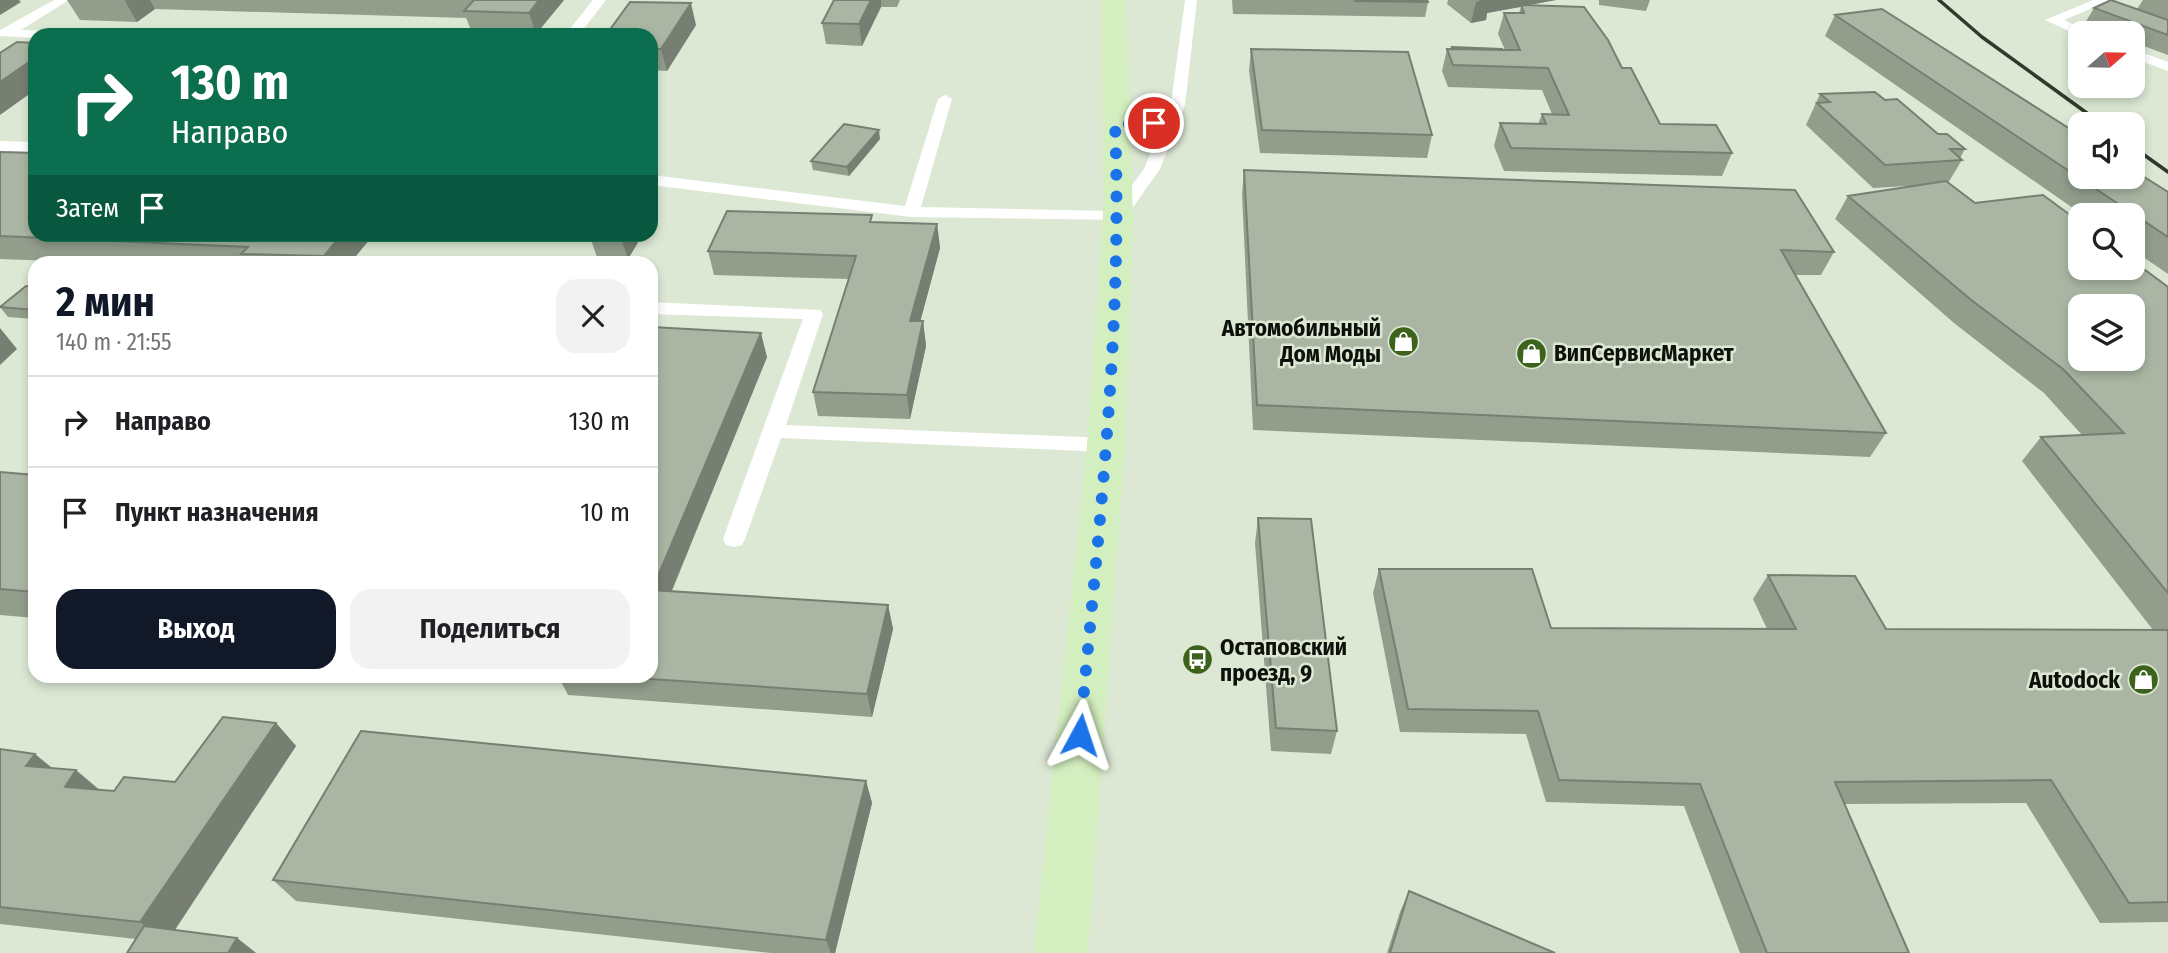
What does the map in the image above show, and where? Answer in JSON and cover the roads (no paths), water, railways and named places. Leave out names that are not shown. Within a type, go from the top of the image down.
[{"type":"main road","points":[[1061,953],[1106,445],[1118,216],[1114,0]]},
{"type":"lane","points":[[2,35],[63,0]]},
{"type":"lane","points":[[578,28],[600,0]]},
{"type":"lane","points":[[658,181],[911,212],[1118,216],[1152,169],[1178,105],[1191,0]]},
{"type":"lane","points":[[2058,0],[2076,11]]},
{"type":"lane","points":[[2068,26],[2052,20],[2101,2],[2120,12]]},
{"type":"lane","points":[[2,35],[28,35]]},
{"type":"lane","points":[[2146,58],[2168,67]]},
{"type":"lane","points":[[911,212],[945,99]]},
{"type":"lane","points":[[1115,124],[1154,123],[1170,115],[1178,105]]},
{"type":"lane","points":[[0,146],[28,147]]},
{"type":"lane","points":[[658,308],[814,314],[734,539]]},
{"type":"lane","points":[[774,431],[1106,445]]},
{"type":"railway","points":[[1939,0],[1982,37],[2085,112]]},
{"type":"railway","points":[[2145,156],[2168,172]]},
{"type":"place","name":"Автомобильный Дом Моды","points":[[1404,341]]},
{"type":"place","name":"ВипСервисМаркет","points":[[1531,353]]},
{"type":"place","name":"Остаповский проезд, 9","points":[[1197,660]]},
{"type":"place","name":"Autodock","points":[[2143,680]]}]
